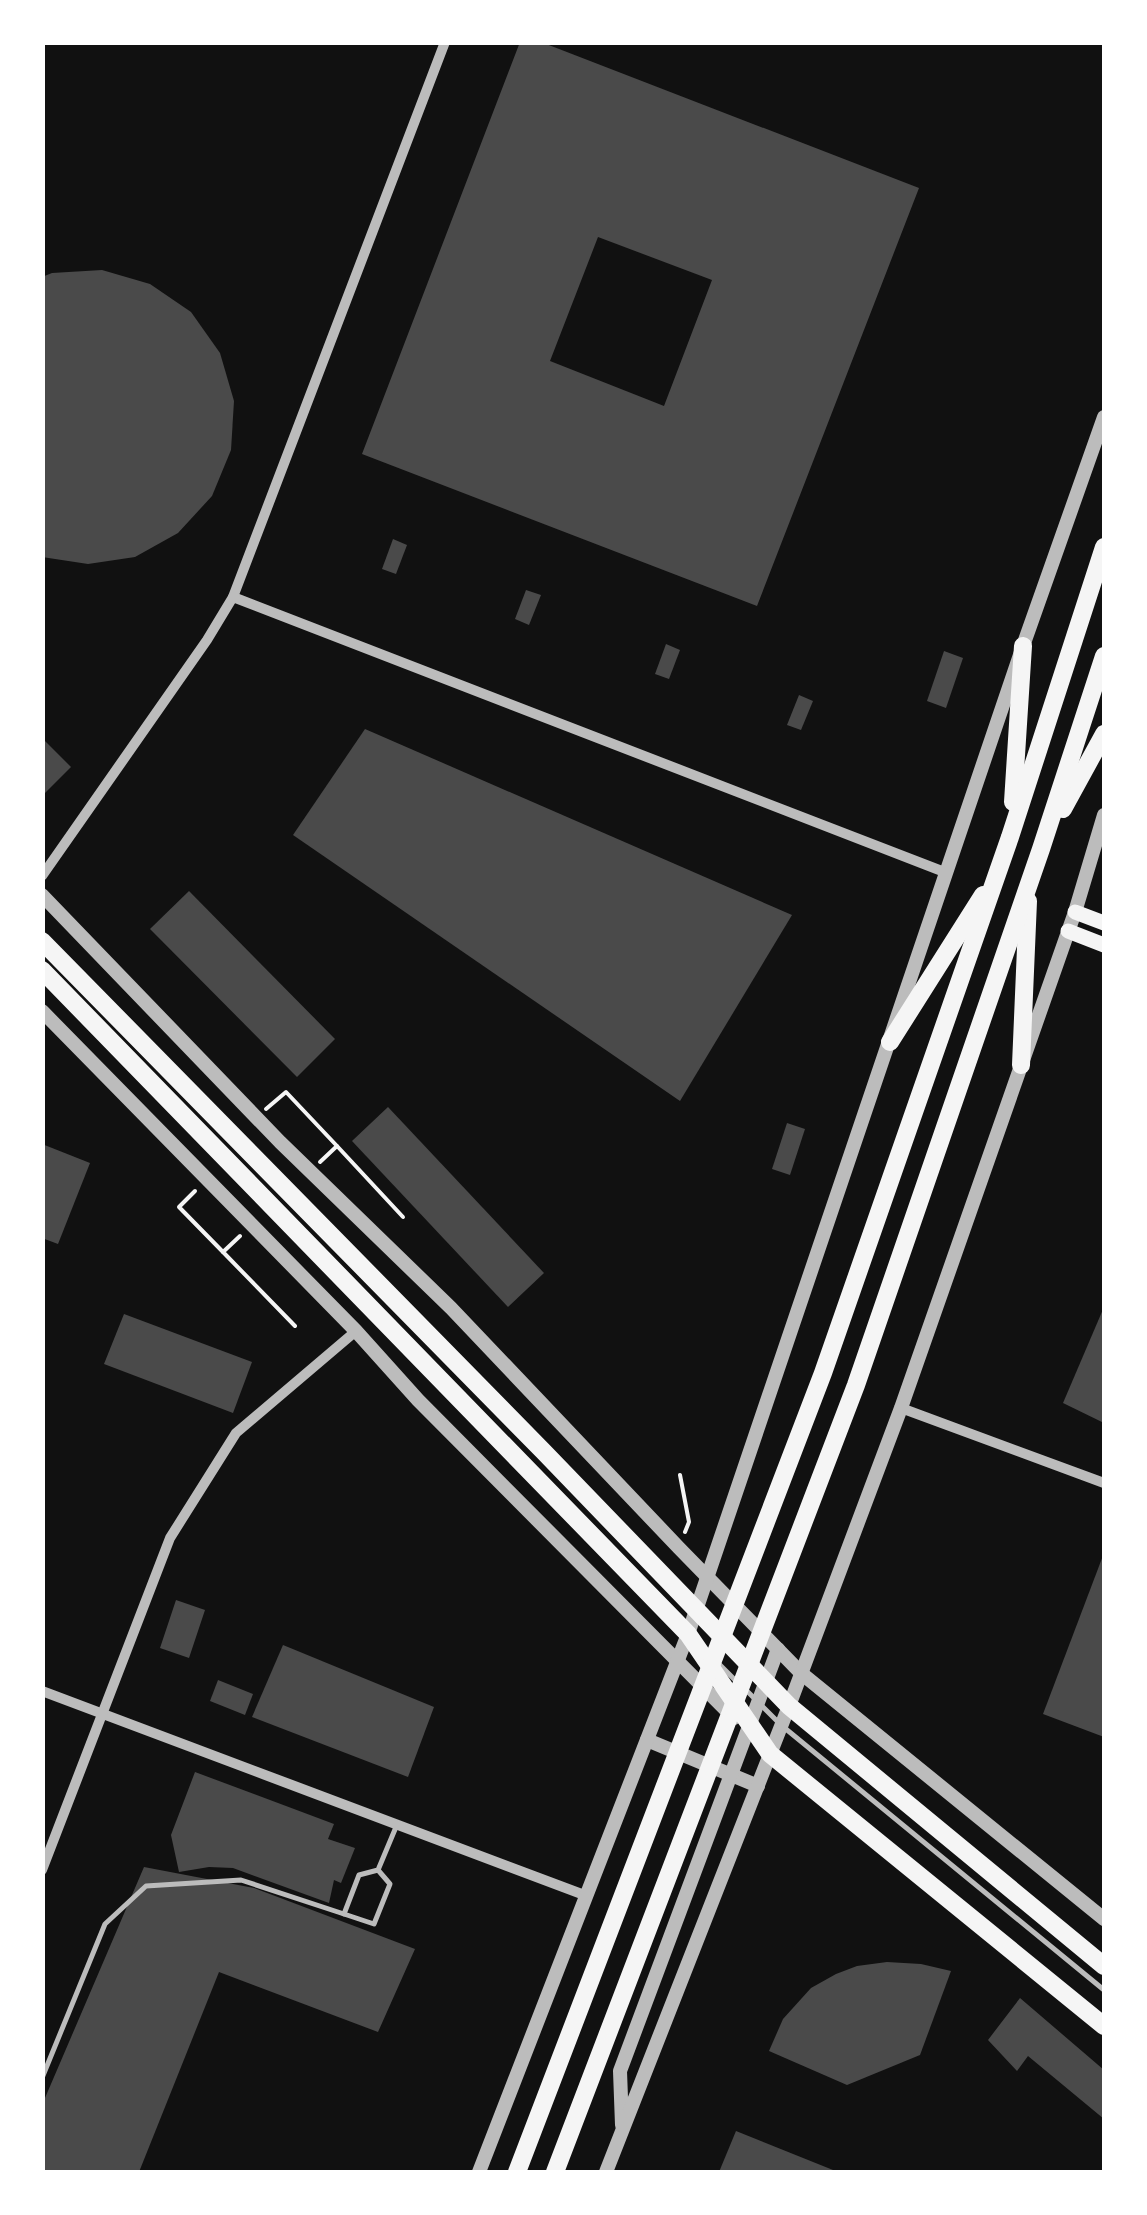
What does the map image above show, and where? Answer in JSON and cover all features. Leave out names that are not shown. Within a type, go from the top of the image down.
[{"type":"highway","points":[[517,2172],[823,1374],[1010,837],[1104,547]]},
{"type":"highway","points":[[1010,837],[1023,646]]},
{"type":"highway","points":[[555,2172],[856,1386],[1104,656]]},
{"type":"highway","points":[[1041,849],[1104,734]]},
{"type":"highway","points":[[890,1042],[999,869]]},
{"type":"highway","points":[[1021,1065],[1029,882]]},
{"type":"highway","points":[[42,942],[789,1706],[1104,1966]]},
{"type":"highway","points":[[42,970],[688,1634],[770,1754],[1104,2026]]},
{"type":"main road","points":[[1074,912],[1104,923]]},
{"type":"main road","points":[[1068,931],[1104,945]]},
{"type":"street","points":[[42,876],[233,597],[445,42]]},
{"type":"street","points":[[479,2172],[688,1634],[1104,417]]},
{"type":"street","points":[[233,597],[947,874]]},
{"type":"street","points":[[612,2171],[622,2132],[901,1408],[1068,931],[1104,815]]},
{"type":"street","points":[[42,895],[451,1308],[802,1673],[1104,1919]]},
{"type":"street","points":[[42,1011],[356,1331],[418,1400],[749,1728]]},
{"type":"street","points":[[42,1870],[170,1538],[236,1433],[356,1331]]},
{"type":"street","points":[[901,1408],[1104,1482]]},
{"type":"street","points":[[622,2132],[620,2071],[778,1649]]},
{"type":"street","points":[[42,1691],[587,1896]]},
{"type":"street","points":[[647,1740],[758,1786]]},
{"type":"lane","points":[[688,1634],[781,1725],[1104,1990]]},
{"type":"lane","points":[[378,1870],[397,1824]]},
{"type":"lane","points":[[344,1914],[359,1875],[378,1870]]},
{"type":"lane","points":[[42,2078],[105,1924],[146,1886],[241,1880],[374,1924],[390,1884],[378,1870]]},
{"type":"path","points":[[257,1116],[286,1092],[337,1146]]},
{"type":"path","points":[[207,1179],[179,1207],[223,1252]]},
{"type":"building","points":[[520,42],[541,42],[919,188],[757,606],[362,454]],"holes":[[[598,237],[712,280],[664,406],[550,361]]]},
{"type":"building","points":[[102,270],[150,284],[191,312],[220,353],[234,401],[231,450],[212,496],[178,533],[135,557],[88,564],[42,557],[42,277]]},
{"type":"building","points":[[393,539],[407,545],[396,574],[382,569]]},
{"type":"building","points":[[526,590],[541,595],[529,625],[515,619]]},
{"type":"building","points":[[666,644],[680,650],[669,679],[655,674]]},
{"type":"building","points":[[944,651],[963,658],[946,708],[927,701]]},
{"type":"building","points":[[799,695],[813,701],[801,730],[787,725]]},
{"type":"building","points":[[365,729],[792,915],[680,1101],[293,835]]},
{"type":"building","points":[[42,738],[71,767],[42,796]]},
{"type":"building","points":[[189,891],[335,1039],[297,1077],[150,929]]},
{"type":"building","points":[[388,1107],[544,1273],[508,1307],[352,1141]]},
{"type":"building","points":[[787,1123],[805,1129],[790,1175],[772,1169]]},
{"type":"building","points":[[42,1144],[90,1163],[58,1244],[42,1238]]},
{"type":"building","points":[[1104,1307],[1104,1423],[1063,1403]]},
{"type":"building","points":[[124,1314],[252,1362],[233,1413],[104,1364]]},
{"type":"building","points":[[1104,1553],[1104,1737],[1043,1714]]},
{"type":"building","points":[[176,1600],[205,1610],[189,1658],[160,1648]]},
{"type":"building","points":[[283,1645],[434,1707],[408,1777],[252,1717]]},
{"type":"building","points":[[218,1680],[253,1694],[245,1715],[210,1701]]},
{"type":"building","points":[[195,1772],[334,1824],[328,1839],[355,1848],[341,1883],[334,1880],[329,1903],[233,1868],[179,1872],[171,1835]]},
{"type":"building","points":[[144,1867],[254,1888],[415,1949],[378,2032],[219,1972],[139,2172],[42,2172],[42,2105]]},
{"type":"building","points":[[887,1962],[951,1971],[920,2055],[847,2085],[769,2051],[783,2019],[811,1988],[857,1966]]},
{"type":"building","points":[[1020,1998],[1104,2070],[1104,2119],[1028,2056],[1017,2071],[988,2040]]},
{"type":"building","points":[[736,2131],[838,2172],[719,2172]]}]
